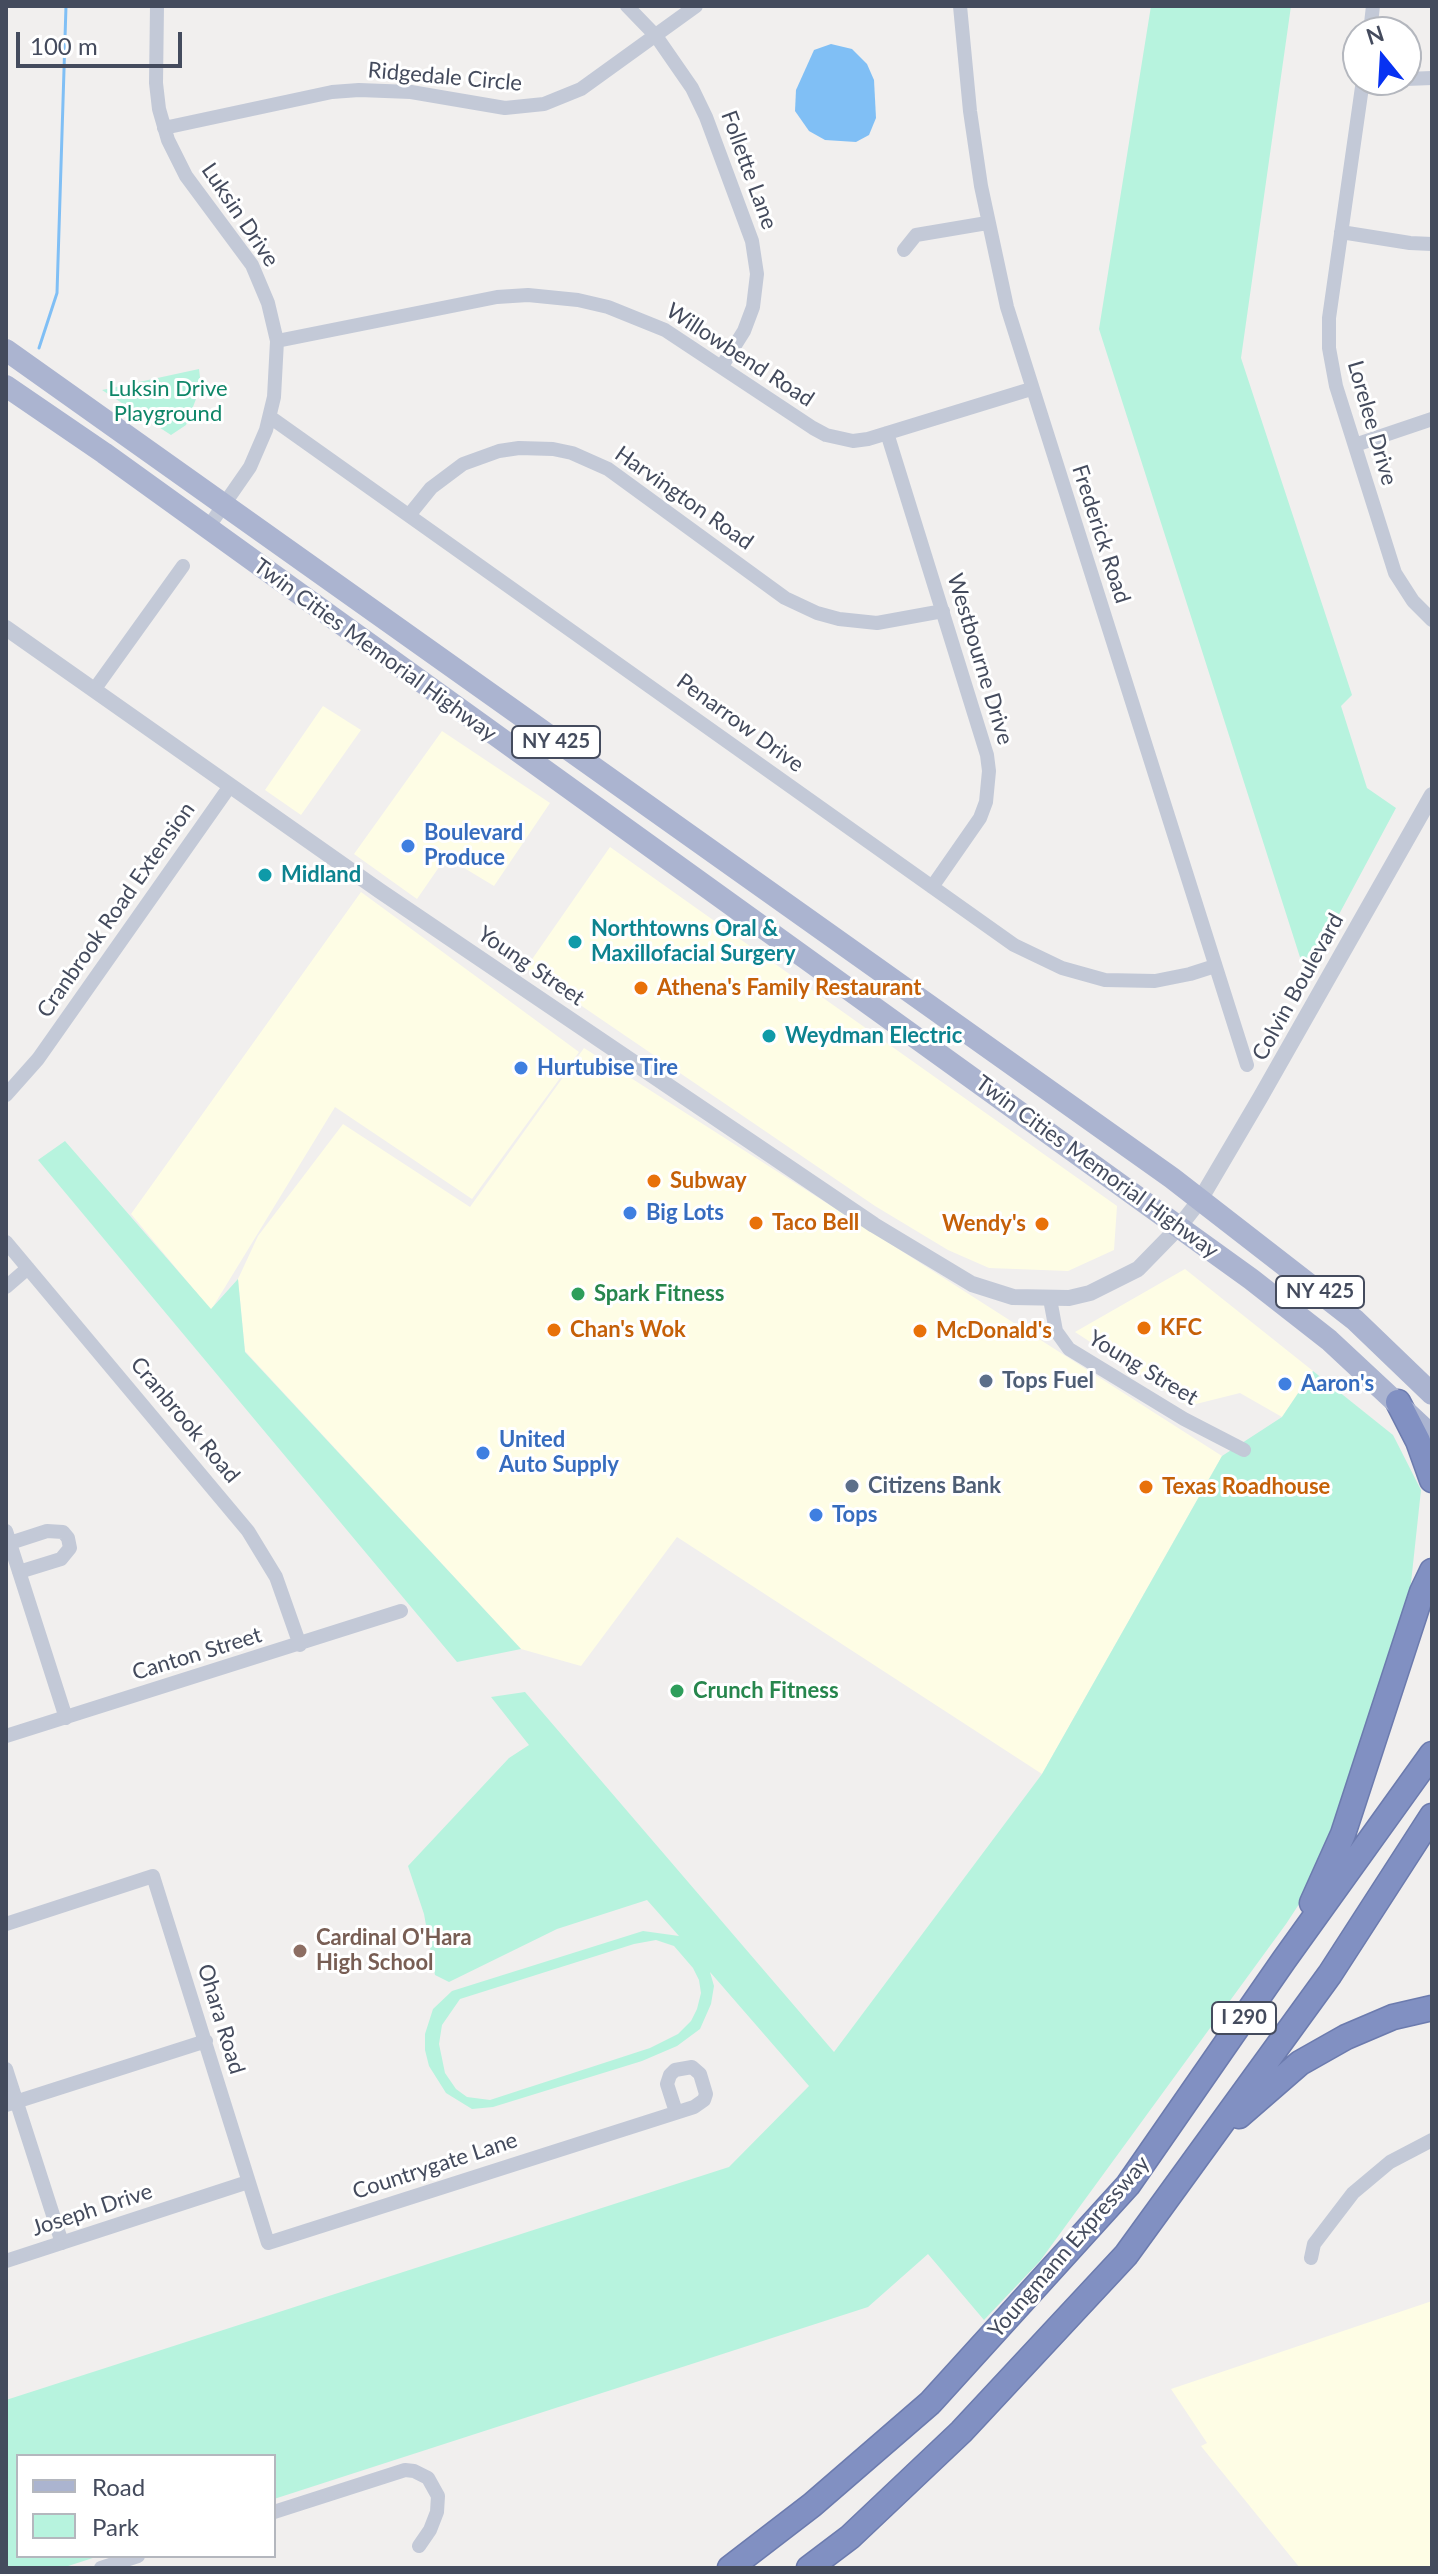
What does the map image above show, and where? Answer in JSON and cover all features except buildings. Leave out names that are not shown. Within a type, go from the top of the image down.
[{"type":"highway","points":[[1398,1402],[1418,1441],[1432,1480]]},
{"type":"highway","points":[[1284,1960],[1343,1834],[1427,1582],[1432,1547]]},
{"type":"highway","name":"Youngmann Expressway","points":[[730,2568],[812,2505],[930,2403],[1128,2185],[1432,1754]]},
{"type":"highway","name":"Youngmann Expressway","points":[[809,2568],[850,2537],[961,2432],[1126,2255],[1330,1974],[1432,1816]]},
{"type":"highway","points":[[1193,2159],[1300,2063],[1346,2037],[1393,2017],[1432,2008]]},
{"type":"main road","name":"Twin Cities Memorial Highway","points":[[6,350],[1200,1200],[1355,1320],[1432,1394]]},
{"type":"main road","name":"Twin Cities Memorial Highway","points":[[6,386],[104,453],[1179,1227],[1329,1340],[1432,1436]]},
{"type":"street","name":"Luksin Drive","points":[[157,6],[156,83],[164,128],[186,176],[252,265],[268,303],[277,341],[270,417],[250,467],[207,529]]},
{"type":"street","name":"Follette Lane","points":[[627,6],[656,36],[684,75],[706,117],[752,241],[757,282],[753,307],[744,331],[722,366]]},
{"type":"street","name":"Ridgedale Circle","points":[[164,128],[332,92],[359,90],[411,92],[505,108],[544,104],[581,89],[696,6]]},
{"type":"street","name":"Frederick Road","points":[[960,6],[970,111],[996,265],[1031,389],[1247,1065]]},
{"type":"street","name":"Lorelee Drive","points":[[1361,96],[1329,318],[1329,348],[1336,386],[1395,573],[1413,601],[1432,620]]},
{"type":"street","points":[[904,250],[916,235],[987,223]]},
{"type":"street","points":[[1341,232],[1432,244]]},
{"type":"street","name":"Willowbend Road","points":[[277,341],[467,301],[528,295],[578,300],[637,317],[683,340],[826,435],[853,441],[1031,389]]},
{"type":"street","name":"Penarrow Drive","points":[[270,417],[1014,945],[1050,963],[1088,976],[1127,982],[1155,981],[1215,966]]},
{"type":"street","points":[[1355,445],[1432,419]]},
{"type":"street","name":"Westbourne Drive","points":[[887,433],[987,755],[989,785],[980,818],[932,887]]},
{"type":"street","name":"Harvington Road","points":[[410,514],[431,488],[463,464],[499,451],[553,449],[572,453],[608,469],[785,598],[817,613],[855,622],[877,623],[943,611]]},
{"type":"street","points":[[94,690],[183,566]]},
{"type":"street","name":"Young Street","points":[[6,628],[230,786],[874,1225],[972,1284],[1013,1297],[1050,1299],[1090,1293],[1138,1269],[1179,1227],[1200,1200]]},
{"type":"street","name":"Cranbrook Road Extension","points":[[6,1095],[38,1059],[230,786]]},
{"type":"street","name":"Colvin Boulevard","points":[[1200,1200],[1432,795]]},
{"type":"street","points":[[1413,827],[1432,822]]},
{"type":"street","name":"Cranbrook Road","points":[[6,1242],[248,1531],[276,1577],[300,1645]]},
{"type":"street","points":[[6,1287],[28,1268]]},
{"type":"street","name":"Young Street","points":[[1050,1299],[1056,1331],[1069,1349],[1184,1419],[1244,1450]]},
{"type":"street","points":[[19,1572],[61,1559],[70,1548],[68,1538],[63,1532],[47,1531],[8,1537],[19,1572],[66,1718]]},
{"type":"street","name":"Canton Street","points":[[6,1736],[401,1611]]},
{"type":"street","name":"Ohara Road","points":[[6,1924],[153,1876],[248,2182]]},
{"type":"street","points":[[11,2103],[206,2041]]},
{"type":"street","points":[[6,2069],[11,2103],[62,2243]]},
{"type":"street","name":"Countrygate Lane","points":[[248,2182],[268,2243],[676,2112]]},
{"type":"street","points":[[1311,2258],[1314,2244],[1353,2193],[1390,2162],[1432,2140]]},
{"type":"street","name":"Joseph Drive","points":[[6,2261],[248,2182]]},
{"type":"street","points":[[276,2511],[405,2470],[419,2472],[428,2478],[438,2496],[437,2512],[419,2546]]},
{"type":"street","points":[[101,2568],[132,2558]]},
{"type":"shaded area","points":[[323,706],[361,730],[301,815],[265,790]]},
{"type":"shaded area","points":[[442,731],[550,803],[494,886],[446,857],[417,899],[354,854]]},
{"type":"shaded area","points":[[610,847],[1117,1206],[1114,1250],[1068,1271],[989,1268],[948,1250],[875,1206],[526,968]]},
{"type":"shaded area","points":[[361,892],[579,1052],[472,1199],[335,1107],[211,1310],[131,1214]]},
{"type":"shaded area","points":[[584,1048],[1222,1456],[1042,1774],[677,1537],[581,1666],[521,1649],[245,1351],[238,1279],[258,1236],[343,1124],[470,1207]]},
{"type":"shaded area","points":[[1185,1269],[1313,1371],[1282,1417],[1240,1393],[1188,1406],[1075,1332]]},
{"type":"shaded area","points":[[1432,2301],[1432,2568],[1300,2568],[1201,2446],[1207,2443],[1171,2389]]},
{"type":"green space","points":[[1151,6],[1291,6],[1241,358],[1352,695],[1341,706],[1367,788],[1396,808],[1306,976],[1099,329]]},
{"type":"green space","name":"Luksin Drive Playground","points":[[199,369],[201,386],[186,425],[171,435],[102,390]]},
{"type":"green space","points":[[65,1141],[211,1309],[238,1279],[245,1352],[521,1649],[457,1662],[38,1160]]},
{"type":"green space","points":[[1313,1371],[1393,1435],[1421,1490],[1410,1592],[1347,1797],[1311,1886],[1040,2261],[984,2320],[928,2254],[868,2307],[276,2498],[276,2454],[16,2454],[16,2558],[93,2558],[62,2568],[6,2568],[6,2400],[729,2167],[809,2086],[710,1972],[714,1986],[711,2004],[700,2029],[677,2046],[642,2061],[493,2107],[472,2109],[446,2093],[429,2066],[425,2034],[433,2009],[452,1991],[643,1931],[679,1936],[647,1900],[557,1929],[449,1982],[435,1975],[424,1914],[408,1866],[509,1758],[529,1745],[491,1697],[525,1692],[834,2052],[1042,1774],[1222,1456],[1282,1417]],"holes":[[[656,1940],[674,1946],[693,1968],[701,1993],[691,2021],[678,2034],[650,2048],[490,2100],[467,2097],[456,2089],[445,2073],[439,2044],[442,2025],[460,1999],[634,1944]]]},
{"type":"water","points":[[831,44],[852,49],[867,64],[874,80],[876,118],[869,135],[856,142],[825,140],[809,131],[795,111],[796,90],[814,50]]},
{"type":"waterway","points":[[39,348],[57,293],[66,6]]},
{"type":"place","name":"Boulevard Produce","points":[[408,846]]},
{"type":"place","name":"Midland","points":[[265,875]]},
{"type":"place","name":"Northtowns Oral & Maxillofacial Surgery","points":[[575,942]]},
{"type":"place","name":"Athena's Family Restaurant","points":[[641,988]]},
{"type":"place","name":"Weydman Electric","points":[[769,1036]]},
{"type":"place","name":"Hurtubise Tire","points":[[521,1068]]},
{"type":"place","name":"Subway","points":[[654,1181]]},
{"type":"place","name":"Big Lots","points":[[630,1213]]},
{"type":"place","name":"Taco Bell","points":[[756,1223]]},
{"type":"place","name":"Wendy's","points":[[1042,1224]]},
{"type":"place","name":"Spark Fitness","points":[[578,1294]]},
{"type":"place","name":"KFC","points":[[1144,1328]]},
{"type":"place","name":"Chan's Wok","points":[[554,1330]]},
{"type":"place","name":"McDonald's","points":[[920,1331]]},
{"type":"place","name":"Tops Fuel","points":[[986,1381]]},
{"type":"place","name":"Aaron's","points":[[1285,1384]]},
{"type":"place","name":"United Auto Supply","points":[[483,1453]]},
{"type":"place","name":"Citizens Bank","points":[[852,1486]]},
{"type":"place","name":"Texas Roadhouse","points":[[1146,1487]]},
{"type":"place","name":"Tops","points":[[816,1515]]},
{"type":"place","name":"Crunch Fitness","points":[[677,1691]]},
{"type":"place","name":"Cardinal O'Hara High School","points":[[300,1951]]}]
